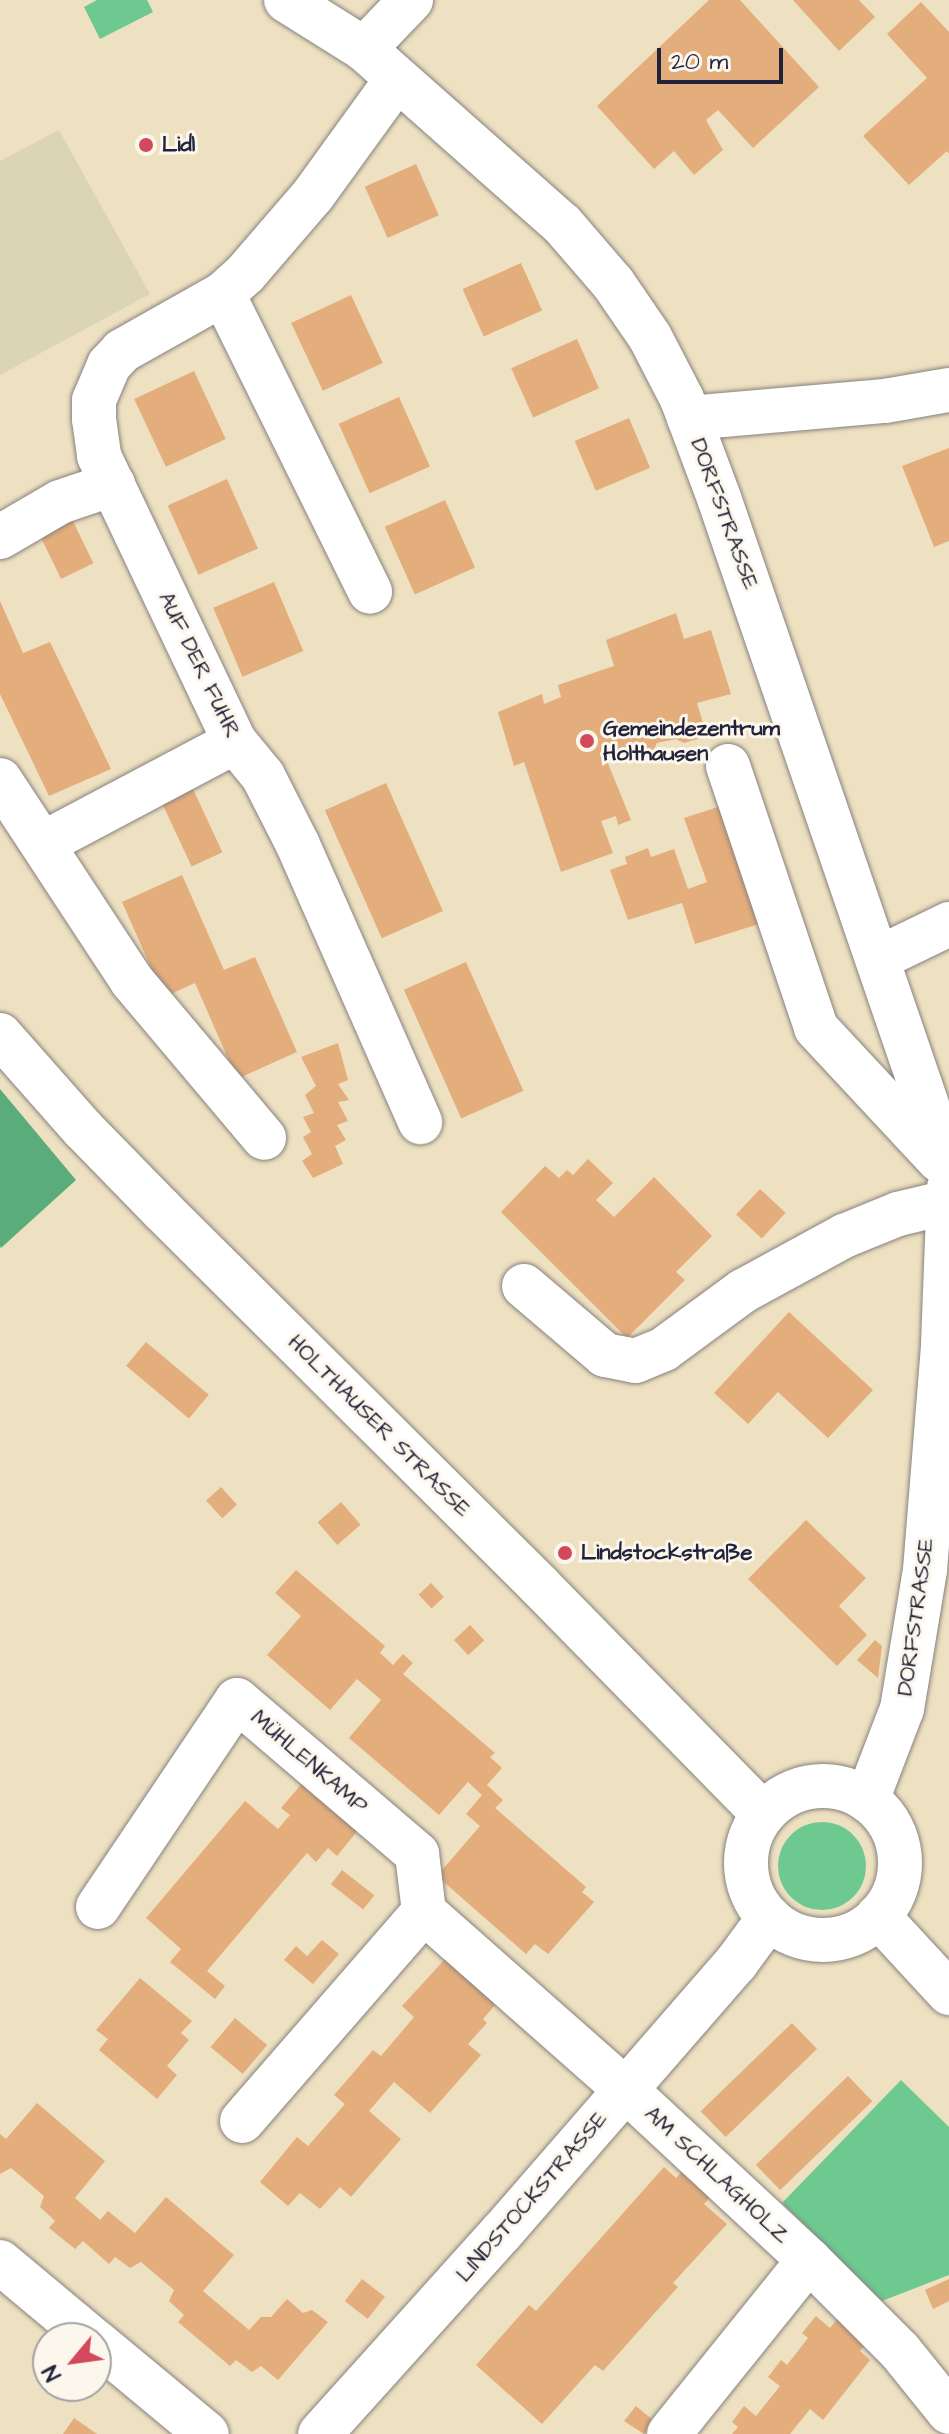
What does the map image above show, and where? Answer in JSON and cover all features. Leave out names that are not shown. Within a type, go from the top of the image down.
[{"type":"street","name":"DORFSTRASSE","points":[[286,0],[364,49],[562,224],[613,283],[650,337],[689,418],[879,958],[949,1170]]},
{"type":"street","points":[[364,49],[411,0]]},
{"type":"street","name":"AUF DER FUHR","points":[[397,79],[273,246],[223,294],[122,351],[109,365],[94,400],[94,419],[99,456],[235,742],[263,776],[298,845],[420,1122]]},
{"type":"street","points":[[223,294],[370,592]]},
{"type":"street","points":[[689,418],[885,401],[949,390]]},
{"type":"street","points":[[0,537],[60,502],[113,484]]},
{"type":"street","points":[[44,843],[235,742]]},
{"type":"street","name":"DORFSTRASSE","points":[[728,766],[816,1028],[949,1170]]},
{"type":"street","points":[[0,780],[132,981],[264,1138]]},
{"type":"street","points":[[879,958],[949,924]]},
{"type":"street","name":"HOLTHAUSER STRASSE","points":[[0,1035],[112,1159],[763,1814]]},
{"type":"street","name":"DORFSTRASSE","points":[[867,1800],[902,1709],[923,1586],[943,1344],[949,1187]]},
{"type":"street","points":[[524,1286],[605,1355],[635,1361],[664,1349],[743,1291],[844,1236],[898,1214],[948,1202]]},
{"type":"street","name":"MÜHLENKAMP","points":[[98,1907],[237,1700],[417,1854],[424,1912]]},
{"type":"street","points":[[813,1786],[841,1788],[867,1800],[884,1815],[894,1834],[899,1856],[898,1878],[891,1899],[878,1916],[844,1937],[824,1940],[804,1938],[769,1918],[755,1900],[747,1879],[745,1856],[751,1833],[763,1814],[777,1801],[813,1786]]},
{"type":"street","points":[[242,2121],[424,1912],[626,2090]]},
{"type":"street","points":[[878,1916],[949,1993]]},
{"type":"street","name":"LINDSTOCKSTRASSE","points":[[320,2434],[626,2090],[736,1963],[769,1918]]},
{"type":"street","name":"AM SCHLAGHOLZ","points":[[626,2090],[809,2260],[900,2351],[949,2412]]},
{"type":"street","name":"AM SCHLAGHOLZ","points":[[669,2434],[809,2260]]},
{"type":"street","points":[[0,2262],[72,2322]]},
{"type":"street","points":[[112,2355],[207,2434]]},
{"type":"shaded area","points":[[59,130],[150,294],[0,375],[0,161]]},
{"type":"green space","points":[[97,0],[147,0],[153,12],[100,39],[84,7]]},
{"type":"green space","points":[[0,1089],[76,1180],[1,1248],[0,1246]]},
{"type":"green space","points":[[822,1822],[839,1826],[853,1835],[862,1849],[866,1866],[862,1883],[853,1897],[839,1906],[822,1910],[805,1906],[791,1897],[782,1883],[778,1866],[782,1849],[791,1835],[805,1826]]},
{"type":"green space","points":[[901,2080],[949,2127],[949,2275],[882,2301],[782,2203]]},
{"type":"building","points":[[709,0],[740,0],[819,87],[753,148],[718,110],[706,120],[723,150],[694,175],[674,151],[654,169],[597,106]]},
{"type":"building","points":[[793,0],[859,0],[875,17],[839,51]]},
{"type":"building","points":[[921,2],[949,32],[949,154],[947,151],[909,185],[863,136],[927,78],[887,34]]},
{"type":"building","points":[[416,164],[439,215],[388,238],[365,187]]},
{"type":"building","points":[[521,263],[542,311],[484,337],[463,289]]},
{"type":"building","points":[[351,295],[383,363],[323,391],[291,323]]},
{"type":"building","points":[[577,339],[599,388],[533,418],[511,368]]},
{"type":"building","points":[[194,371],[226,439],[166,467],[134,399]]},
{"type":"building","points":[[399,397],[430,466],[370,493],[339,424]]},
{"type":"building","points":[[629,418],[650,468],[596,491],[575,441]]},
{"type":"building","points":[[949,448],[949,541],[934,547],[902,466]]},
{"type":"building","points":[[227,479],[258,548],[199,575],[168,505]]},
{"type":"building","points":[[445,500],[475,568],[415,594],[385,527]]},
{"type":"building","points":[[68,511],[93,563],[61,579],[36,527]]},
{"type":"building","points":[[274,582],[303,651],[243,677],[213,608]]},
{"type":"building","points":[[0,601],[23,653],[50,642],[111,769],[49,796],[0,694]]},
{"type":"building","name":"Gemeindezentrum Holthausen","points":[[676,613],[684,639],[711,630],[731,694],[697,703],[707,736],[684,743],[676,739],[657,743],[652,754],[637,758],[633,752],[607,761],[631,820],[618,825],[616,816],[601,821],[613,853],[561,872],[524,762],[514,766],[498,712],[542,694],[544,704],[561,697],[558,685],[614,666],[606,640]]},
{"type":"building","points":[[386,783],[443,911],[382,938],[325,810]]},
{"type":"building","points":[[192,787],[222,852],[192,867],[161,801]]},
{"type":"building","points":[[727,804],[759,924],[695,944],[682,903],[628,920],[610,870],[627,864],[625,857],[648,848],[651,857],[674,849],[688,889],[707,882],[684,818]]},
{"type":"building","points":[[182,875],[224,970],[255,957],[297,1052],[237,1079],[195,983],[164,997],[122,902]]},
{"type":"building","points":[[466,962],[523,1091],[461,1118],[404,990]]},
{"type":"building","points":[[338,1043],[348,1080],[338,1084],[349,1100],[338,1102],[348,1121],[337,1125],[346,1140],[335,1146],[343,1164],[313,1178],[302,1161],[312,1154],[303,1137],[311,1132],[303,1117],[314,1113],[305,1095],[316,1086],[301,1057]]},
{"type":"building","points":[[588,1159],[613,1183],[596,1200],[614,1217],[654,1177],[712,1236],[676,1272],[685,1280],[627,1338],[501,1212],[545,1166],[559,1178],[567,1170],[573,1175]]},
{"type":"building","points":[[760,1189],[786,1213],[762,1238],[736,1215]]},
{"type":"building","points":[[789,1312],[873,1390],[828,1438],[778,1392],[748,1424],[714,1393]]},
{"type":"building","points":[[146,1342],[209,1395],[189,1418],[126,1366]]},
{"type":"building","points":[[221,1487],[237,1505],[222,1518],[206,1500]]},
{"type":"building","points":[[341,1502],[361,1525],[337,1545],[318,1522]]},
{"type":"building","points":[[806,1520],[866,1578],[839,1606],[867,1635],[837,1666],[748,1579]]},
{"type":"building","points":[[296,1570],[385,1646],[380,1653],[393,1665],[403,1654],[413,1663],[403,1674],[495,1753],[490,1757],[502,1768],[487,1785],[503,1800],[495,1808],[586,1887],[582,1892],[594,1902],[548,1954],[535,1944],[526,1954],[437,1876],[480,1826],[466,1814],[482,1795],[468,1782],[439,1815],[349,1738],[381,1700],[357,1679],[330,1710],[267,1655],[301,1616],[275,1593]]},
{"type":"building","points":[[431,1583],[444,1597],[432,1608],[419,1595]]},
{"type":"building","points":[[470,1625],[484,1640],[468,1655],[454,1640]]},
{"type":"building","points":[[875,1640],[882,1646],[878,1678],[857,1660]]},
{"type":"building","points":[[304,1781],[359,1829],[337,1856],[328,1848],[316,1862],[307,1853],[207,1971],[225,1986],[215,1999],[170,1962],[181,1949],[146,1918],[245,1801],[278,1829],[290,1815],[281,1808]]},
{"type":"building","points":[[342,1870],[374,1895],[363,1909],[331,1884]]},
{"type":"building","points":[[322,1940],[339,1954],[313,1984],[284,1960],[296,1946],[307,1956]]},
{"type":"building","points":[[445,1959],[496,2004],[483,2019],[487,2023],[468,2044],[481,2055],[430,2113],[394,2082],[369,2111],[401,2139],[351,2197],[340,2187],[320,2209],[300,2193],[288,2206],[260,2182],[297,2137],[308,2146],[345,2104],[334,2095],[373,2050],[381,2056],[414,2017],[402,2006]]},
{"type":"building","points":[[140,1978],[192,2021],[181,2033],[189,2040],[167,2066],[177,2075],[157,2099],[99,2050],[108,2039],[96,2030]]},
{"type":"building","points":[[235,2018],[267,2045],[243,2074],[211,2047]]},
{"type":"building","points":[[792,2023],[817,2049],[726,2137],[701,2111]]},
{"type":"building","points":[[848,2076],[872,2101],[780,2190],[756,2165]]},
{"type":"building","points":[[37,2103],[105,2161],[75,2198],[100,2220],[108,2211],[135,2233],[166,2197],[234,2255],[203,2291],[249,2330],[261,2317],[271,2317],[287,2299],[303,2313],[312,2310],[328,2322],[278,2380],[261,2366],[252,2372],[236,2360],[230,2366],[178,2322],[184,2315],[169,2301],[174,2290],[141,2262],[130,2268],[115,2257],[109,2264],[83,2241],[75,2249],[49,2228],[55,2221],[40,2207],[44,2196],[11,2168],[0,2174],[0,2134],[6,2139]]},
{"type":"building","points":[[689,2164],[717,2189],[704,2204],[727,2224],[673,2283],[678,2287],[603,2371],[595,2365],[542,2424],[476,2365],[529,2305],[536,2311],[664,2167],[676,2178]]},
{"type":"building","points":[[362,2279],[385,2297],[368,2319],[345,2301]]},
{"type":"building","points":[[949,2279],[949,2301],[933,2309],[925,2290]]},
{"type":"building","points":[[842,2313],[871,2337],[860,2351],[870,2360],[823,2420],[810,2409],[790,2434],[732,2434],[738,2427],[732,2422],[744,2406],[756,2416],[780,2386],[768,2377],[781,2360],[787,2365],[808,2338],[802,2333],[816,2316],[830,2328]]},
{"type":"building","points":[[636,2406],[654,2421],[644,2434],[624,2421]]},
{"type":"building","points":[[74,2418],[97,2434],[63,2434]]},
{"type":"place","name":"Lidl","points":[[146,145]]},
{"type":"place","name":"Gemeindezentrum Holthausen","points":[[587,741]]},
{"type":"place","name":"Lindstockstraße","points":[[565,1553]]}]
